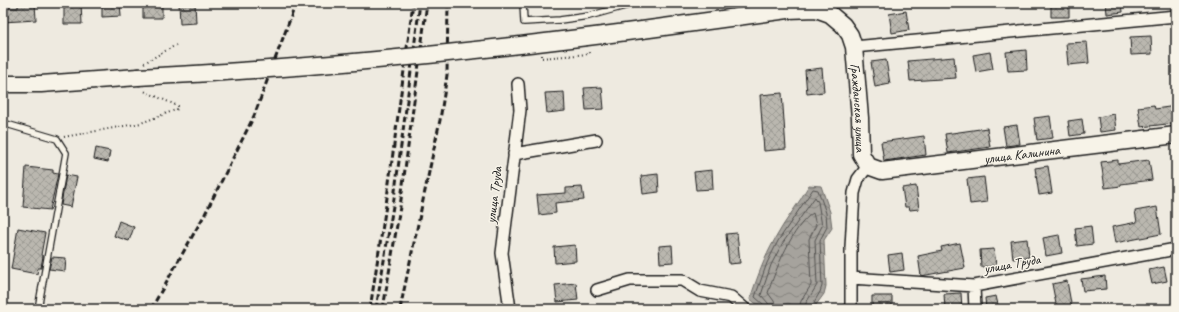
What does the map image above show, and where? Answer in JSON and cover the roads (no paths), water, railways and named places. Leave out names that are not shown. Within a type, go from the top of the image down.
[{"type":"main road","name":"Гражданская улица","points":[[786,7],[823,11],[837,19],[850,35],[854,47],[860,118],[861,154],[868,166]]},
{"type":"main road","points":[[3,84],[41,84],[140,76],[342,64],[489,50],[642,30],[786,7]]},
{"type":"main road","name":"улица Калинина","points":[[868,166],[882,171],[902,169],[1176,135]]},
{"type":"street","points":[[854,47],[1176,16]]},
{"type":"street","name":"улица Труда","points":[[510,309],[502,253],[520,110],[518,84]]},
{"type":"street","points":[[514,154],[596,140]]},
{"type":"street","name":"Гражданская улица","points":[[851,309],[854,193],[858,179],[868,166]]},
{"type":"street","name":"улица Труда","points":[[851,278],[974,286],[1176,249]]},
{"type":"street","points":[[597,290],[630,280],[682,280],[700,291],[731,297],[744,309]]},
{"type":"street","points":[[974,286],[975,309]]},
{"type":"lane","points":[[524,3],[524,22],[560,20],[590,16],[636,3]]},
{"type":"lane","points":[[3,124],[57,139],[66,153],[38,309]]},
{"type":"water","points":[[809,185],[821,186],[830,212],[832,228],[824,240],[826,286],[824,294],[813,309],[763,309],[750,299],[758,276],[767,253]]},
{"type":"railway","points":[[151,309],[205,214],[254,116],[296,3]]},
{"type":"railway","points":[[370,309],[386,205],[413,3]]},
{"type":"railway","points":[[376,309],[393,206],[420,3]]},
{"type":"railway","points":[[383,309],[400,207],[427,3]]},
{"type":"railway","points":[[400,309],[440,120],[447,75],[448,3]]}]
